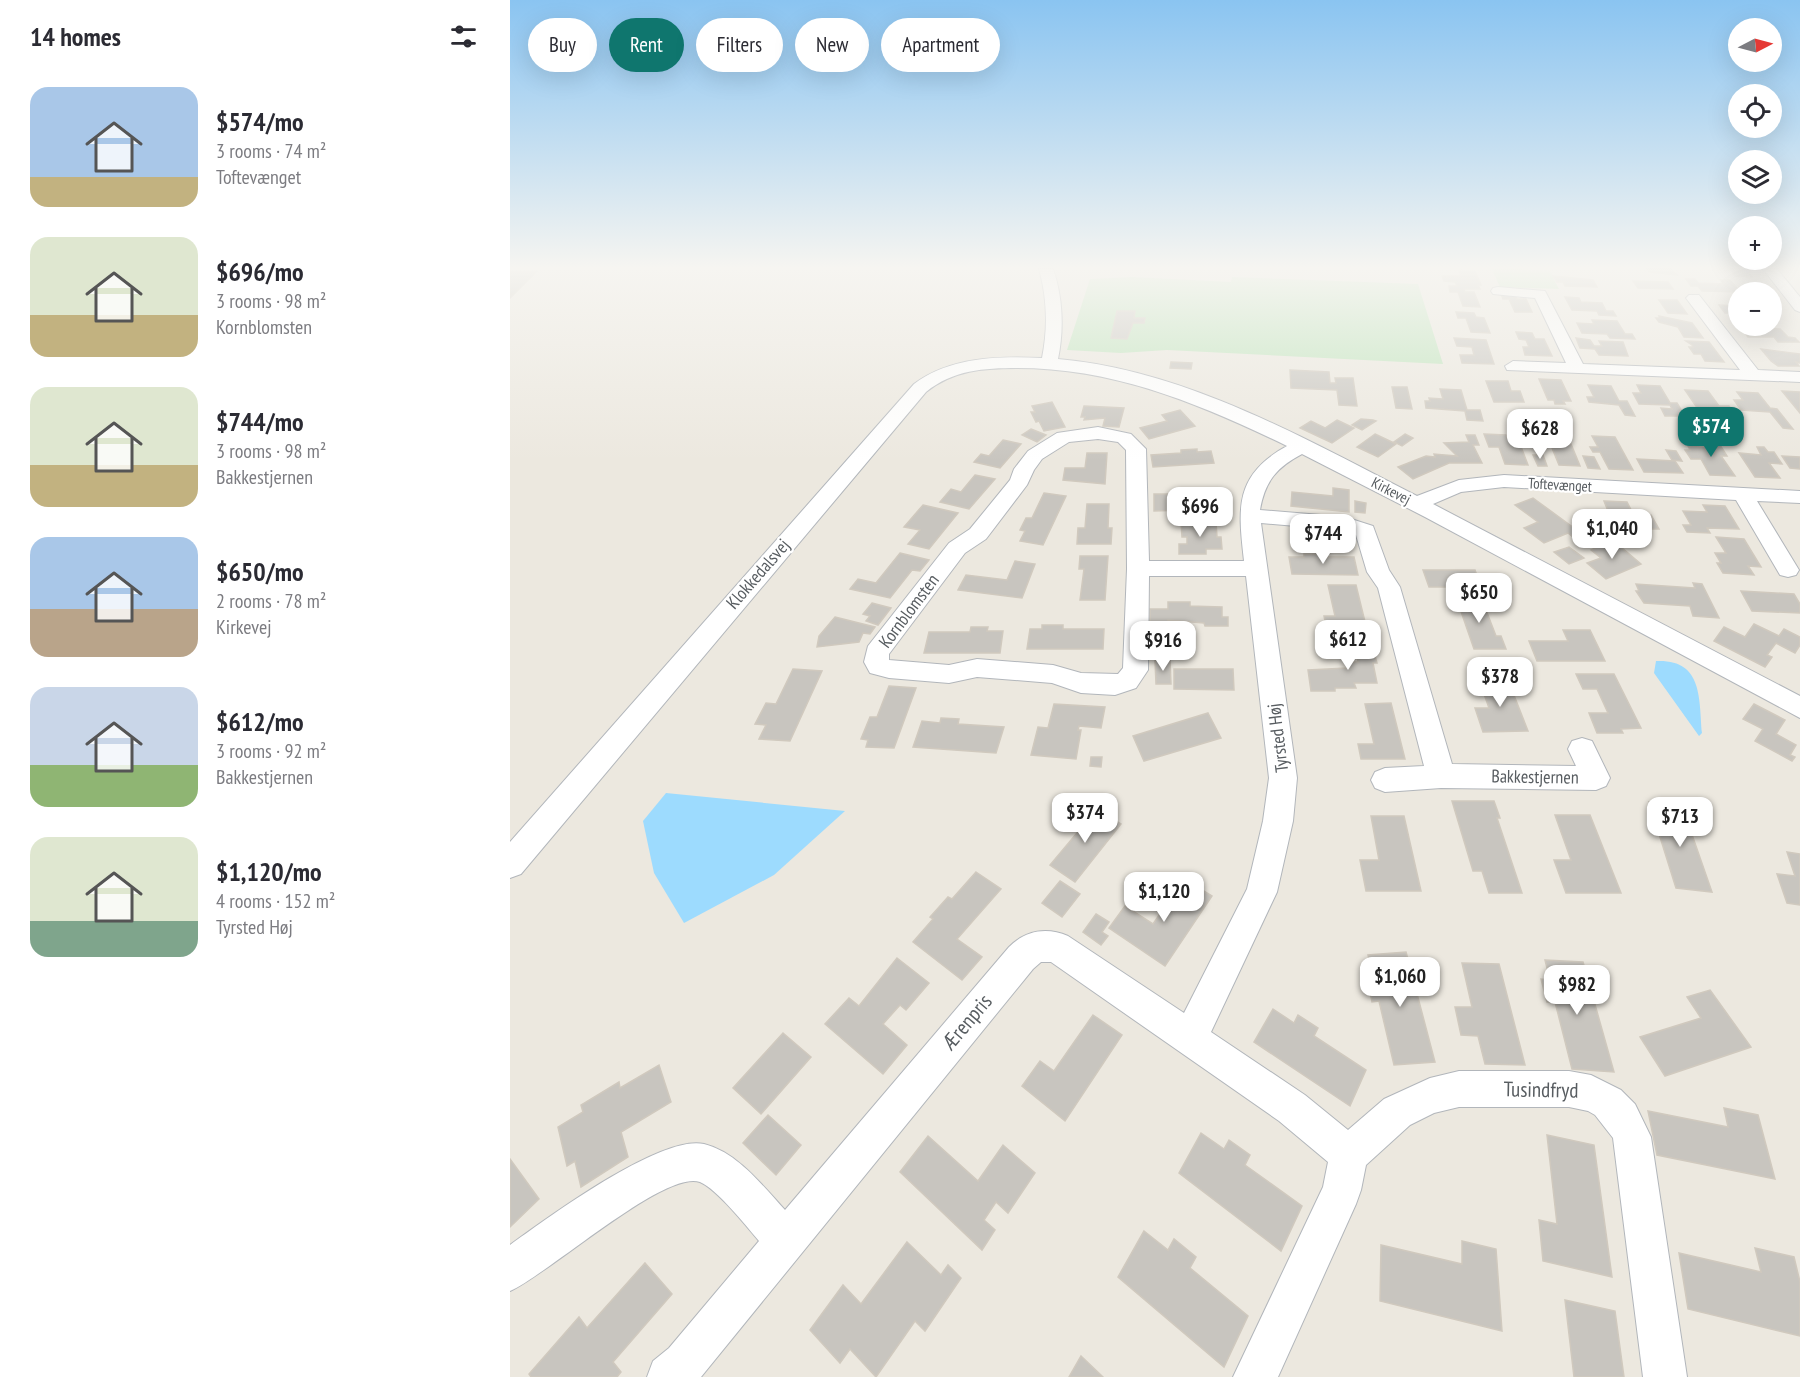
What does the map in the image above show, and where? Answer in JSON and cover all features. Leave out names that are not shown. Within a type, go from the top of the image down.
[{"type":"street","points":[[1049,363],[1054,346],[1053,333]]},
{"type":"street","points":[[1559,333],[1577,369]]},
{"type":"street","points":[[1721,333],[1754,375]]},
{"type":"street","name":"Kirkevej","points":[[1049,363],[1083,366],[1150,383],[1232,413],[1417,504],[1800,708]]},
{"type":"street","name":"Klokkedalsvej","points":[[510,864],[920,388],[935,376],[964,367],[1049,363]]},
{"type":"street","points":[[1514,366],[1800,377]]},
{"type":"street","name":"Kornblomsten","points":[[1108,434],[1124,438],[1136,449],[1138,569],[1135,670],[1133,675],[1122,683],[1115,685],[1081,683],[1053,674],[977,668],[949,674],[889,669],[879,666],[876,662],[878,652],[957,548],[978,534],[1020,481],[1026,464],[1035,454],[1064,437],[1108,434]]},
{"type":"street","name":"Tyrsted Høj","points":[[1190,1037],[1262,892],[1278,821],[1283,778],[1249,515],[1252,489],[1264,472],[1280,458],[1302,446]]},
{"type":"street","name":"Toftevænget","points":[[1417,504],[1443,489],[1463,484],[1504,482],[1800,497]]},
{"type":"street","points":[[1743,495],[1788,570]]},
{"type":"street","points":[[1249,515],[1345,524],[1365,531],[1378,572],[1389,587],[1441,776]]},
{"type":"street","points":[[1138,569],[1256,568]]},
{"type":"street","name":"Bakkestjernen","points":[[1385,780],[1441,776],[1596,778],[1582,749]]},
{"type":"street","name":"Ærenpris","points":[[669,1377],[684,1363],[1021,958],[1035,948],[1043,945],[1057,947],[1190,1037]]},
{"type":"street","points":[[1190,1037],[1292,1108],[1349,1155],[1342,1190],[1255,1377]]},
{"type":"street","name":"Tusindfryd","points":[[1349,1155],[1397,1112],[1430,1096],[1449,1091],[1459,1089],[1569,1089],[1586,1090],[1604,1097],[1618,1108],[1627,1121],[1632,1137],[1665,1377]]},
{"type":"street","points":[[510,1270],[611,1200],[663,1169],[682,1163],[700,1161],[718,1170],[786,1241]]},
{"type":"green space","points":[[1072,333],[1433,333],[1443,364],[1167,350],[1121,353],[1067,350]]},
{"type":"water","points":[[1656,661],[1683,666],[1696,683],[1702,733],[1699,736],[1654,673]]},
{"type":"water","points":[[666,793],[845,811],[774,875],[684,923],[654,873],[643,821]]},
{"type":"building","points":[[1112,333],[1129,333],[1127,339],[1111,338]]},
{"type":"building","points":[[1517,333],[1532,333],[1535,339],[1544,339],[1552,356],[1525,355],[1523,347],[1529,347],[1526,340],[1519,339]]},
{"type":"building","points":[[1588,333],[1632,334],[1635,339],[1610,338],[1607,334]]},
{"type":"building","points":[[1682,333],[1700,333],[1703,338],[1684,337]]},
{"type":"building","points":[[1784,333],[1799,342],[1778,342],[1774,337],[1747,336],[1782,336]]},
{"type":"building","points":[[1454,338],[1486,340],[1494,364],[1462,363],[1460,355],[1474,355],[1472,347],[1457,346]]},
{"type":"building","points":[[1576,338],[1590,340],[1594,346],[1602,346],[1599,341],[1623,342],[1628,356],[1599,355],[1595,349],[1580,348]]},
{"type":"building","points":[[1686,341],[1709,342],[1724,362],[1705,361],[1701,354],[1694,354],[1689,347],[1693,347],[1692,345]]},
{"type":"building","points":[[1761,349],[1800,354],[1800,363],[1796,362],[1799,366],[1778,366]]},
{"type":"building","points":[[1171,362],[1192,363],[1191,369],[1170,368]]},
{"type":"building","points":[[1290,370],[1329,372],[1330,383],[1336,383],[1335,378],[1353,378],[1357,406],[1339,405],[1337,390],[1291,388]]},
{"type":"building","points":[[1539,379],[1561,380],[1571,401],[1563,401],[1565,404],[1555,404],[1554,400],[1548,400]]},
{"type":"building","points":[[1486,381],[1508,381],[1511,391],[1520,391],[1524,402],[1494,402]]},
{"type":"building","points":[[1588,385],[1611,386],[1619,401],[1627,401],[1635,416],[1625,415],[1619,405],[1589,402],[1587,397],[1594,397]]},
{"type":"building","points":[[1637,385],[1660,386],[1670,403],[1677,403],[1685,416],[1665,416],[1661,408],[1672,409],[1670,405],[1639,404],[1633,393],[1641,393]]},
{"type":"building","points":[[1392,387],[1407,387],[1412,409],[1396,408]]},
{"type":"building","points":[[1440,389],[1461,390],[1467,410],[1480,410],[1483,421],[1467,420],[1465,411],[1426,408],[1425,401],[1430,401],[1429,398],[1443,399]]},
{"type":"building","points":[[1685,390],[1708,391],[1719,406],[1729,406],[1739,421],[1714,420],[1710,413],[1722,414],[1719,410],[1698,409]]},
{"type":"building","points":[[1782,391],[1800,392],[1800,413]]},
{"type":"building","points":[[1737,392],[1758,393],[1770,408],[1777,409],[1793,429],[1783,428],[1770,412],[1741,410],[1734,400],[1743,400]]},
{"type":"building","points":[[1052,402],[1065,427],[1044,431],[1031,412],[1035,412],[1032,406]]},
{"type":"building","points":[[1084,406],[1124,408],[1119,427],[1103,426],[1105,418],[1084,420],[1085,417],[1081,417]]},
{"type":"building","points":[[1180,410],[1195,426],[1149,439],[1140,428],[1167,421],[1162,415]]},
{"type":"building","points":[[1361,419],[1376,421],[1362,430],[1352,425]]},
{"type":"building","points":[[1337,420],[1354,428],[1332,443],[1300,428],[1311,421],[1325,428]]},
{"type":"building","points":[[1031,429],[1046,435],[1037,442],[1022,435]]},
{"type":"building","points":[[1514,433],[1524,434],[1528,444],[1518,443]]},
{"type":"building","points":[[1375,434],[1396,444],[1378,457],[1357,447]]},
{"type":"building","points":[[1405,434],[1413,438],[1402,446],[1394,442]]},
{"type":"building","points":[[1484,434],[1506,435],[1510,443],[1520,444],[1528,465],[1505,464],[1499,447],[1489,447]]},
{"type":"building","points":[[1466,435],[1475,435],[1479,445],[1473,445],[1482,463],[1449,463],[1413,479],[1398,467],[1426,456],[1435,457],[1434,454],[1457,456],[1444,443],[1469,442]]},
{"type":"building","points":[[1704,435],[1712,436],[1720,445],[1727,456],[1721,456],[1735,476],[1710,475],[1701,459],[1691,459],[1685,450],[1690,450],[1688,446],[1713,448],[1708,445]]},
{"type":"building","points":[[1592,436],[1615,437],[1633,470],[1609,469],[1600,452],[1593,452],[1590,447],[1598,447]]},
{"type":"building","points":[[1003,440],[1021,444],[1000,468],[974,462],[981,454],[989,456]]},
{"type":"building","points":[[1550,443],[1571,444],[1580,466],[1559,465]]},
{"type":"building","points":[[1757,447],[1764,447],[1768,452],[1774,452],[1782,464],[1769,463],[1780,478],[1755,477],[1739,453],[1761,455]]},
{"type":"building","points":[[1197,449],[1197,452],[1211,451],[1214,463],[1153,467],[1151,455],[1181,453],[1181,450]]},
{"type":"building","points":[[1666,450],[1676,451],[1682,461],[1672,460]]},
{"type":"building","points":[[1087,453],[1107,453],[1105,484],[1063,480],[1065,468],[1085,468]]},
{"type":"building","points":[[1533,455],[1543,455],[1547,466],[1538,466]]},
{"type":"building","points":[[1583,456],[1594,457],[1600,469],[1588,468]]},
{"type":"building","points":[[1782,456],[1800,457],[1800,469],[1790,468]]},
{"type":"building","points":[[1637,459],[1675,461],[1683,473],[1644,472]]},
{"type":"building","points":[[975,475],[995,479],[969,509],[940,502],[951,489],[961,492]]},
{"type":"building","points":[[1333,488],[1349,490],[1349,512],[1291,506],[1292,492],[1333,496]]},
{"type":"building","points":[[1189,491],[1217,494],[1218,509],[1154,511],[1154,494],[1189,494]]},
{"type":"building","points":[[1044,493],[1066,496],[1043,545],[1020,541],[1025,531],[1020,530],[1026,518],[1032,518]]},
{"type":"building","points":[[1533,498],[1574,528],[1582,525],[1595,535],[1579,542],[1568,533],[1544,543],[1524,528],[1538,522],[1515,505]]},
{"type":"building","points":[[1355,501],[1366,503],[1365,513],[1355,512]]},
{"type":"building","points":[[1604,501],[1627,502],[1641,529],[1616,527],[1614,524],[1603,523],[1597,511],[1608,511]]},
{"type":"building","points":[[1087,504],[1109,504],[1108,528],[1112,528],[1111,544],[1077,544],[1078,528],[1085,528]]},
{"type":"building","points":[[923,505],[958,513],[929,549],[908,544],[920,530],[904,527]]},
{"type":"building","points":[[1703,505],[1725,506],[1739,529],[1707,528],[1710,533],[1687,532],[1683,525],[1691,525],[1683,511],[1707,512]]},
{"type":"building","points":[[1639,514],[1651,515],[1659,529],[1646,529]]},
{"type":"building","points":[[1181,522],[1216,522],[1217,537],[1221,537],[1222,549],[1206,549],[1206,554],[1179,554],[1179,544],[1187,544],[1187,537],[1182,537]]},
{"type":"building","points":[[1716,537],[1744,539],[1761,567],[1748,566],[1754,575],[1723,573],[1717,563],[1721,563],[1715,553],[1726,553]]},
{"type":"building","points":[[1610,541],[1616,543],[1641,564],[1606,579],[1587,563],[1601,558],[1591,550]]},
{"type":"building","points":[[1569,547],[1584,558],[1569,564],[1554,552]]},
{"type":"building","points":[[900,553],[929,560],[920,571],[912,570],[890,598],[850,589],[858,579],[876,583]]},
{"type":"building","points":[[1304,554],[1319,554],[1320,557],[1354,557],[1358,575],[1292,574],[1289,557],[1304,557]]},
{"type":"building","points":[[1080,556],[1108,556],[1105,600],[1080,600],[1084,569],[1079,569]]},
{"type":"building","points":[[1015,561],[1035,564],[1022,598],[958,590],[966,575],[1007,580]]},
{"type":"building","points":[[1423,570],[1475,570],[1481,587],[1429,587]]},
{"type":"building","points":[[1693,583],[1702,584],[1719,618],[1693,616],[1690,606],[1644,603],[1636,591],[1639,591],[1636,584],[1695,588]]},
{"type":"building","points":[[1328,585],[1356,585],[1367,630],[1327,630],[1324,616],[1335,616]]},
{"type":"building","points":[[1741,591],[1794,594],[1800,604],[1800,613],[1752,611]]},
{"type":"building","points":[[1456,597],[1481,597],[1496,636],[1501,636],[1506,649],[1474,649]]},
{"type":"building","points":[[1168,602],[1190,602],[1190,606],[1222,607],[1222,617],[1228,617],[1228,626],[1205,626],[1204,623],[1168,620],[1168,627],[1150,627],[1150,609],[1168,609]]},
{"type":"building","points":[[872,603],[891,608],[878,625],[866,621],[870,616],[863,614]]},
{"type":"building","points":[[835,617],[875,627],[870,634],[863,633],[859,642],[817,647],[819,636]]},
{"type":"building","points":[[1754,624],[1779,636],[1784,629],[1800,637],[1800,645],[1795,653],[1776,643],[1767,655],[1772,657],[1765,667],[1714,641],[1724,627],[1745,637]]},
{"type":"building","points":[[1042,625],[1063,625],[1063,629],[1104,629],[1103,649],[1027,649],[1030,629],[1042,629]]},
{"type":"building","points":[[971,627],[988,627],[987,631],[1003,631],[1000,653],[924,653],[929,632],[970,632]]},
{"type":"building","points":[[1563,630],[1590,630],[1605,661],[1537,661],[1529,641],[1568,641]]},
{"type":"building","points":[[1354,641],[1377,641],[1379,649],[1373,649],[1377,663],[1373,663],[1377,683],[1354,683],[1356,688],[1335,688],[1335,691],[1311,691],[1308,670],[1347,668],[1345,662],[1358,662]]},
{"type":"building","points":[[1155,660],[1170,660],[1171,684],[1156,684]]},
{"type":"building","points":[[793,669],[822,671],[790,741],[759,739],[766,725],[755,724],[766,703],[776,704]]},
{"type":"building","points":[[1174,669],[1233,669],[1234,690],[1174,689]]},
{"type":"building","points":[[1576,674],[1614,674],[1641,728],[1621,729],[1623,733],[1597,733],[1589,713],[1608,713],[1597,689],[1583,689]]},
{"type":"building","points":[[1479,680],[1508,680],[1528,731],[1483,732],[1475,708],[1489,708]]},
{"type":"building","points":[[889,686],[916,688],[894,748],[866,747],[868,740],[861,739],[870,717],[877,717]]},
{"type":"building","points":[[1391,703],[1405,759],[1361,759],[1358,744],[1374,744],[1365,704]]},
{"type":"building","points":[[1054,704],[1105,707],[1101,728],[1079,726],[1078,730],[1081,730],[1076,759],[1031,755],[1038,727],[1048,728]]},
{"type":"building","points":[[1754,704],[1785,720],[1776,734],[1796,745],[1790,755],[1795,757],[1792,761],[1755,741],[1763,729],[1743,719]]},
{"type":"building","points":[[1208,713],[1221,738],[1144,761],[1133,736]]},
{"type":"building","points":[[941,718],[959,719],[958,724],[1004,727],[996,753],[913,747],[922,721],[940,723]]},
{"type":"building","points":[[1091,757],[1102,757],[1101,767],[1090,766]]},
{"type":"building","points":[[1452,801],[1494,801],[1500,818],[1497,818],[1522,893],[1489,893],[1482,871],[1473,871]]},
{"type":"building","points":[[1649,802],[1682,806],[1712,892],[1676,888]]},
{"type":"building","points":[[1092,807],[1121,824],[1075,882],[1050,865],[1082,827],[1077,825]]},
{"type":"building","points":[[1555,815],[1590,815],[1621,893],[1566,893],[1554,860],[1571,860]]},
{"type":"building","points":[[1371,816],[1404,816],[1421,891],[1366,891],[1360,860],[1379,860]]},
{"type":"building","points":[[1787,852],[1800,854],[1800,905],[1787,903],[1777,874],[1795,876]]},
{"type":"building","points":[[976,872],[1001,889],[957,939],[982,957],[962,980],[913,942],[933,919],[930,917],[948,897],[952,899]]},
{"type":"building","points":[[1184,879],[1212,896],[1165,966],[1109,928],[1125,906],[1153,924]]},
{"type":"building","points":[[1060,881],[1080,894],[1062,917],[1042,903]]},
{"type":"building","points":[[1096,914],[1109,922],[1102,932],[1108,936],[1101,945],[1083,932]]},
{"type":"building","points":[[1406,952],[1435,1062],[1394,1065],[1379,1001],[1372,1002],[1367,977],[1373,976],[1368,955]]},
{"type":"building","points":[[897,958],[929,983],[906,1010],[900,1005],[883,1024],[907,1045],[883,1074],[825,1024],[849,998],[859,1006]]},
{"type":"building","points":[[1545,960],[1583,962],[1614,1072],[1572,1069],[1555,1002],[1547,1002],[1541,979],[1550,980]]},
{"type":"building","points":[[1462,963],[1499,964],[1525,1065],[1485,1064],[1478,1036],[1461,1035],[1455,1007],[1472,1007]]},
{"type":"building","points":[[1710,990],[1751,1047],[1665,1076],[1640,1037],[1701,1018],[1687,997]]},
{"type":"building","points":[[1273,1009],[1294,1023],[1298,1015],[1318,1028],[1314,1036],[1366,1070],[1350,1106],[1254,1042]]},
{"type":"building","points":[[1093,1015],[1122,1035],[1065,1121],[1022,1086],[1040,1061],[1054,1071]]},
{"type":"building","points":[[783,1033],[811,1057],[761,1114],[733,1088]]},
{"type":"building","points":[[659,1065],[671,1102],[621,1132],[628,1157],[581,1187],[575,1161],[567,1166],[558,1127],[583,1112],[581,1105],[619,1082],[620,1088]]},
{"type":"building","points":[[1724,1108],[1758,1115],[1775,1179],[1657,1155],[1648,1111],[1728,1127]]},
{"type":"building","points":[[768,1115],[801,1145],[776,1175],[743,1143]]},
{"type":"building","points":[[1201,1133],[1224,1149],[1229,1140],[1250,1155],[1245,1165],[1302,1206],[1281,1251],[1179,1173]]},
{"type":"building","points":[[1547,1135],[1594,1145],[1612,1277],[1543,1261],[1539,1220],[1557,1224]]},
{"type":"building","points":[[928,1136],[978,1181],[1003,1145],[1035,1173],[1008,1213],[996,1202],[984,1220],[995,1230],[982,1250],[900,1172]]},
{"type":"building","points":[[510,1159],[539,1199],[510,1227]]},
{"type":"building","points":[[1144,1231],[1168,1250],[1174,1239],[1196,1257],[1190,1268],[1248,1316],[1224,1367],[1118,1277]]},
{"type":"building","points":[[1462,1241],[1496,1249],[1502,1331],[1380,1301],[1381,1245],[1462,1264]]},
{"type":"building","points":[[907,1242],[941,1275],[948,1265],[961,1278],[925,1331],[915,1321],[876,1377],[850,1349],[840,1363],[810,1330],[843,1285],[861,1304]]},
{"type":"building","points":[[1755,1248],[1794,1257],[1800,1282],[1800,1336],[1688,1309],[1679,1253],[1761,1272]]},
{"type":"building","points":[[645,1263],[672,1294],[613,1362],[621,1372],[617,1377],[531,1377],[529,1374],[579,1317],[587,1328]]},
{"type":"building","points":[[1565,1300],[1615,1311],[1624,1377],[1574,1377]]},
{"type":"building","points":[[1081,1356],[1103,1377],[1069,1377]]}]
